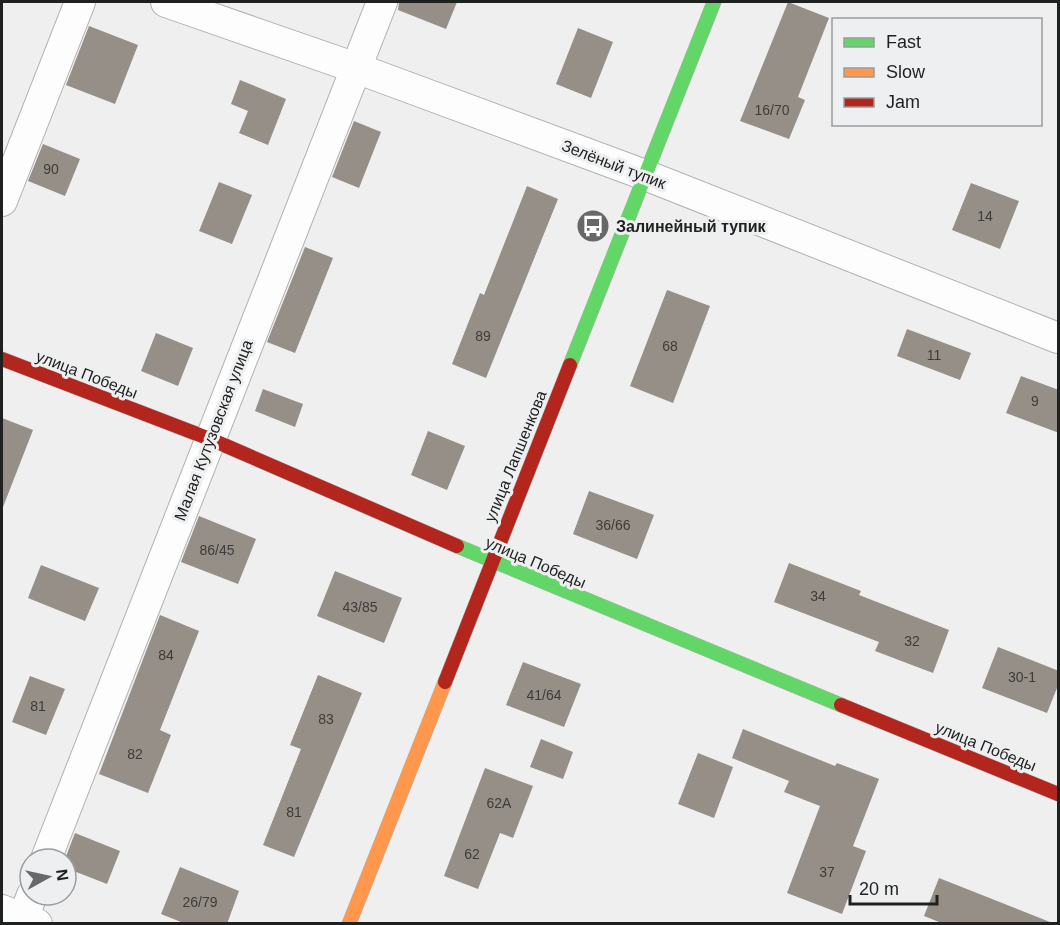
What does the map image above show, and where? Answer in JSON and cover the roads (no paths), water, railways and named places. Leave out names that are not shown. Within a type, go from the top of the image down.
[{"type":"street","points":[[2,201],[80,2]]},
{"type":"street","name":"Зелёный тупик","points":[[166,2],[356,68],[645,175],[1059,338]]},
{"type":"street","name":"Малая Кутузовская улица","points":[[51,847],[382,2]]},
{"type":"street","name":"улица Лапшенкова","points":[[349,924],[714,2]]},
{"type":"street","name":"улица Победы","points":[[2,359],[210,439],[491,561],[1059,794]]},
{"type":"place","name":"Залинейный тупик","points":[[593,226]]}]
